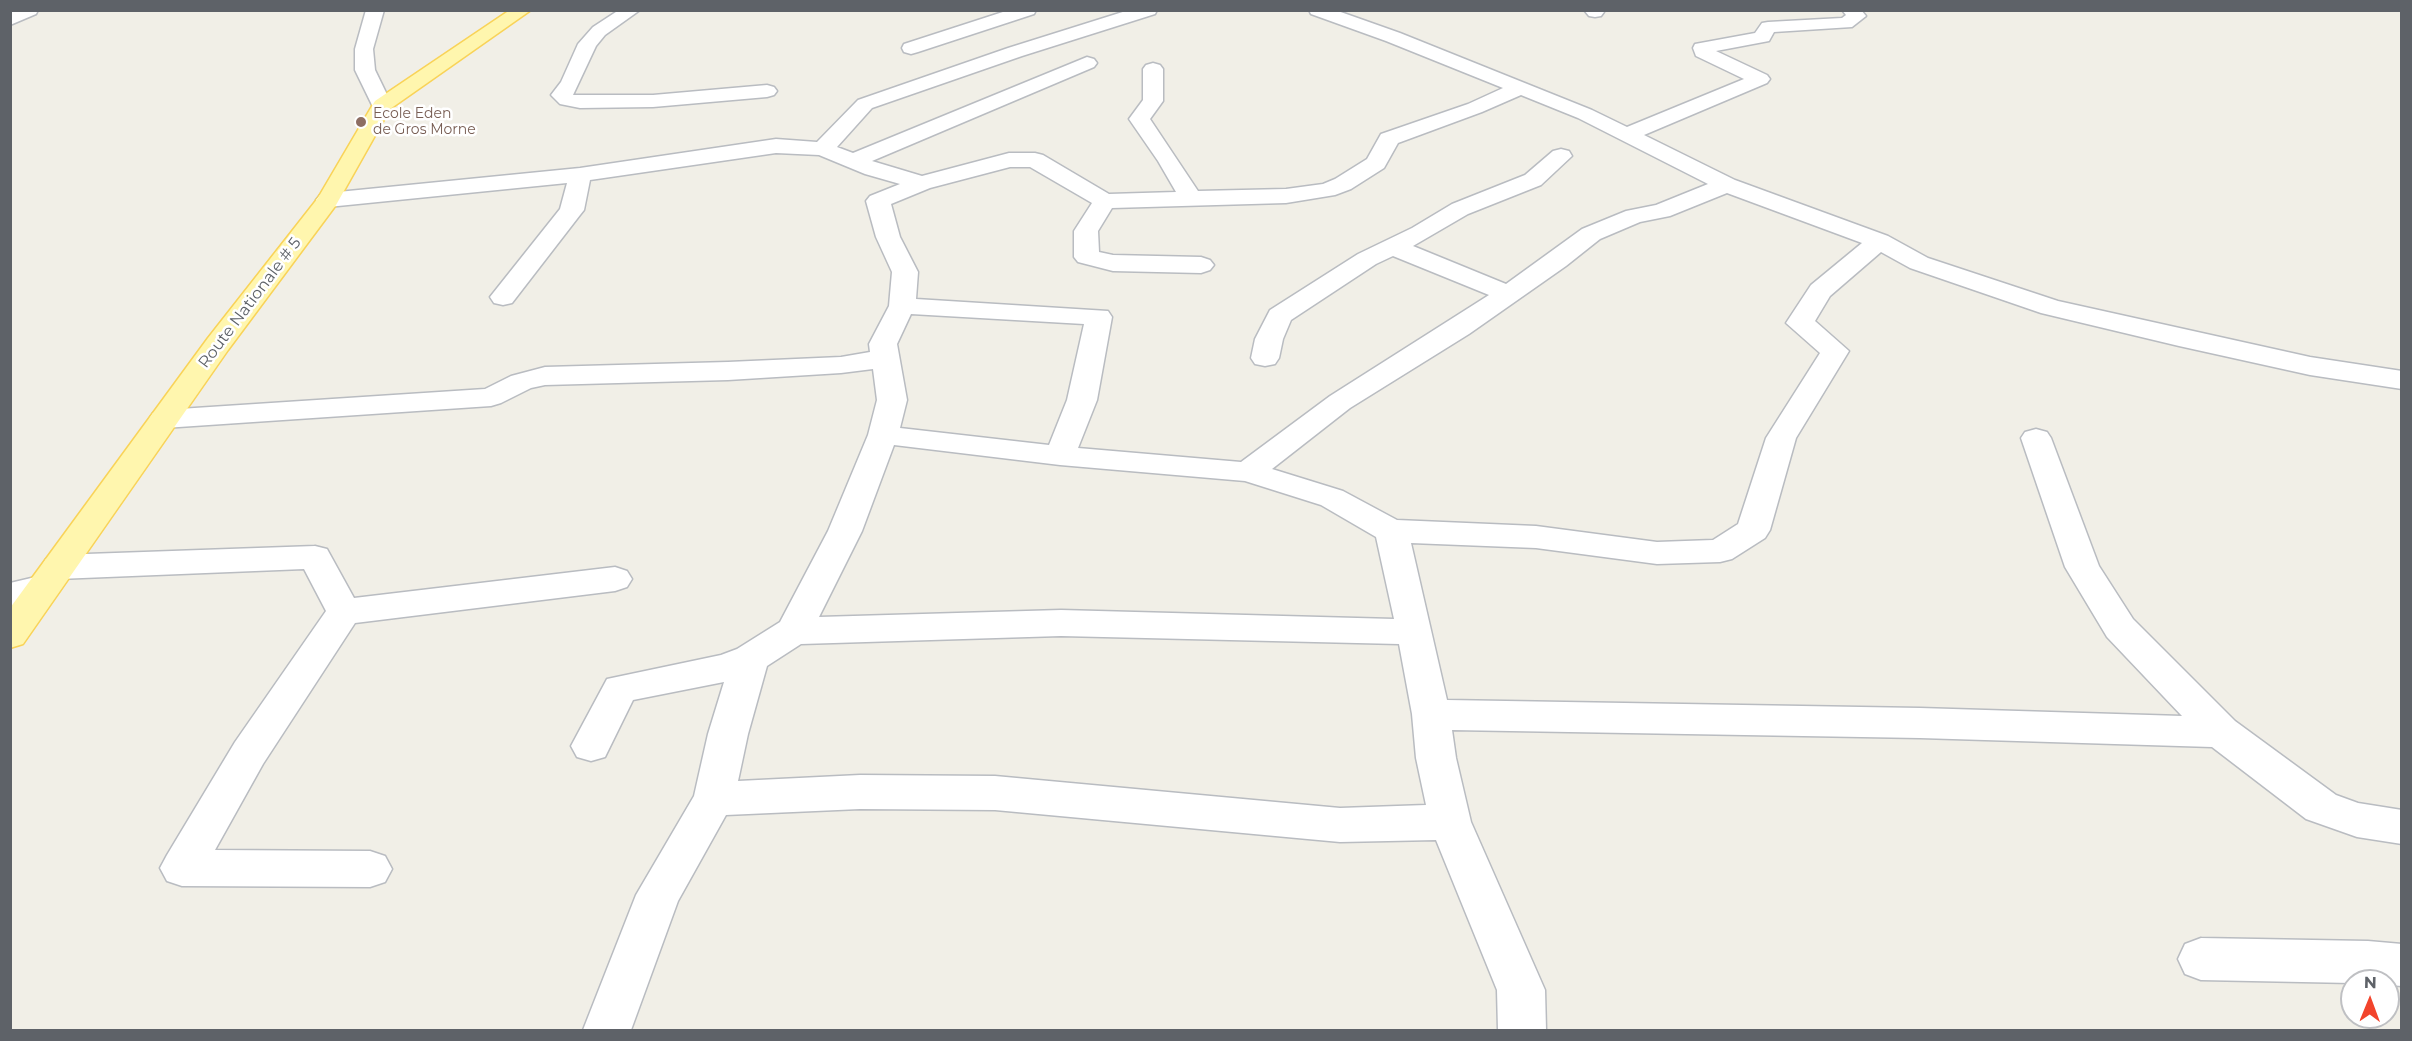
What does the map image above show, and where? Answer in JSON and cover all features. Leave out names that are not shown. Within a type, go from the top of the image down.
[{"type":"main road","name":"Route Nationale # 5","points":[[10,634],[218,344],[328,201],[382,105],[523,10]]},
{"type":"street","points":[[10,20],[30,10]]},
{"type":"street","points":[[375,10],[364,49],[365,70],[382,105]]},
{"type":"street","points":[[632,10],[599,31],[587,44],[570,83],[561,96],[567,100],[580,102],[653,101],[767,91]]},
{"type":"street","points":[[911,48],[1028,10]]},
{"type":"street","points":[[823,149],[865,104],[1015,52],[1149,10]]},
{"type":"street","points":[[1317,10],[1394,37],[1585,114],[1727,185],[1879,242],[1919,262],[2050,307],[2299,364],[2402,380]]},
{"type":"street","points":[[1629,134],[1760,79],[1703,52],[1702,48],[1762,37],[1768,27],[1846,23],[1857,16],[1850,10]]},
{"type":"street","points":[[1047,14],[1087,30]]},
{"type":"street","points":[[853,162],[1087,63]]},
{"type":"street","points":[[1153,69],[1153,101],[1138,119],[1169,161],[1192,200]]},
{"type":"street","points":[[591,746],[620,689],[725,668],[750,659],[794,630],[845,531],[883,435],[892,400],[883,344],[902,306],[905,272],[888,237],[878,201],[922,183],[1009,160],[1035,160],[1105,201],[1286,196],[1327,190],[1343,184],[1376,163],[1389,139],[1475,108],[1518,88]]},
{"type":"street","points":[[328,201],[580,175],[776,146],[823,149],[853,162],[922,183]]},
{"type":"street","points":[[1264,358],[1279,316],[1367,259],[1420,233],[1460,209],[1533,180],[1561,156]]},
{"type":"street","points":[[503,297],[572,210],[580,175]]},
{"type":"street","points":[[1248,472],[1340,402],[1509,294],[1591,234],[1634,216],[1662,211],[1727,185]]},
{"type":"street","points":[[1105,201],[1086,231],[1087,257],[1113,263],[1201,265]]},
{"type":"street","points":[[883,435],[1060,456],[1248,472],[1332,498],[1391,531],[1536,537],[1657,553],[1720,551],[1753,530],[1781,438],[1835,351],[1800,323],[1820,291],[1879,242]]},
{"type":"street","points":[[1392,247],[1509,294]]},
{"type":"street","points":[[902,306],[1099,317],[1082,400],[1060,456]]},
{"type":"street","points":[[164,419],[491,397],[521,382],[545,376],[751,370],[842,364],[886,358]]},
{"type":"street","points":[[2036,438],[2082,567],[2120,628],[2221,732],[2321,807],[2357,820],[2402,827]]},
{"type":"street","points":[[1391,531],[1415,632],[1431,714],[1436,758],[1450,822],[1521,990],[1522,1030]]},
{"type":"street","points":[[10,595],[51,577],[315,557],[344,612]]},
{"type":"street","points":[[370,869],[182,868],[249,753],[344,612],[615,579]]},
{"type":"street","points":[[794,630],[1061,623],[1415,632]]},
{"type":"street","points":[[607,1030],[658,895],[714,799],[728,734],[750,659]]},
{"type":"street","points":[[1431,714],[1920,723],[2221,732]]},
{"type":"street","points":[[714,799],[860,792],[995,793],[1340,825],[1450,822]]},
{"type":"street","points":[[2201,958],[2368,962],[2402,965]]},
{"type":"place","name":"Ecole Eden de Gros Morne","points":[[361,122]]}]
